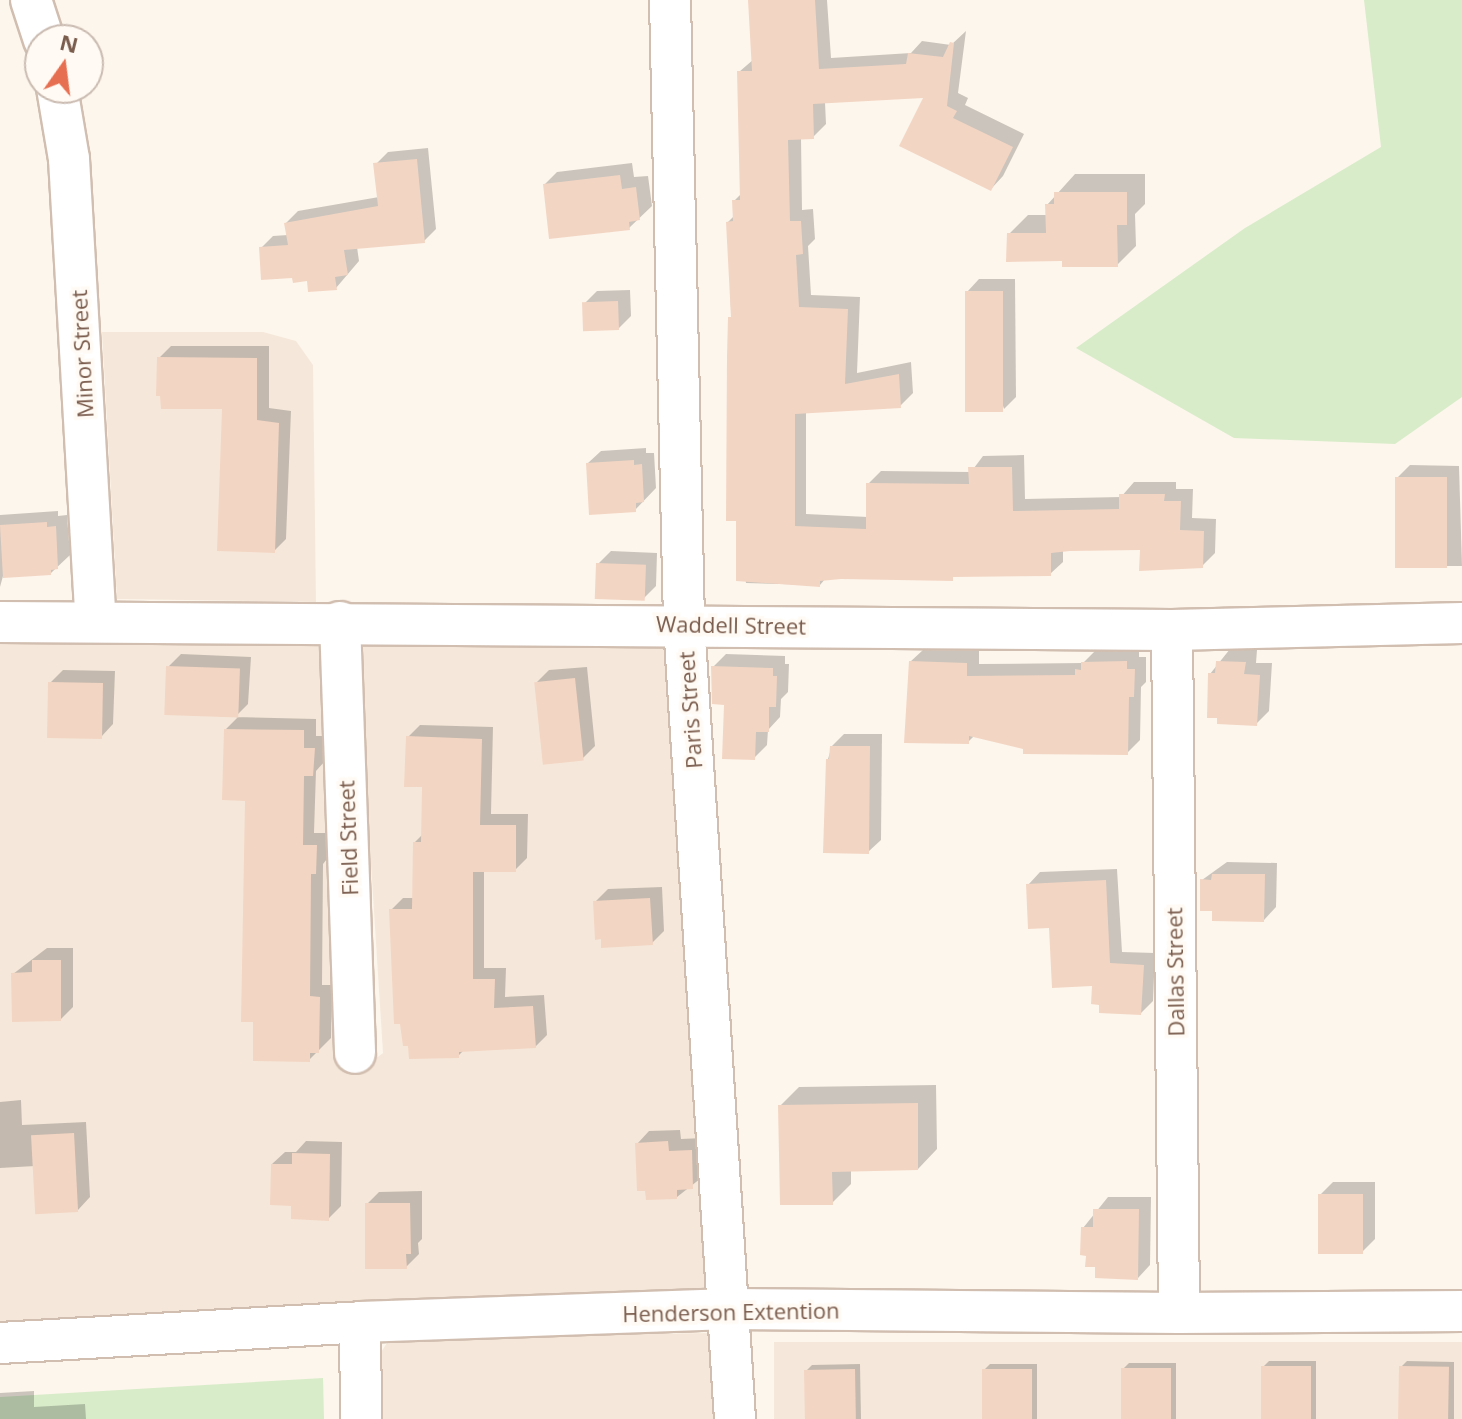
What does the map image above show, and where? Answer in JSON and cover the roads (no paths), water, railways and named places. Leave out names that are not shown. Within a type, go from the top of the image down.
[{"type":"street","points":[[31,0],[39,24]]},
{"type":"street","name":"Paris Street","points":[[670,0],[684,624],[735,1419]]},
{"type":"street","name":"Minor Street","points":[[60,104],[69,159],[96,621]]},
{"type":"street","name":"Waddell Street","points":[[0,622],[684,624],[1172,630],[1462,623]]},
{"type":"street","name":"Field Street","points":[[340,622],[355,1053]]},
{"type":"street","name":"Dallas Street","points":[[1172,630],[1179,1313]]},
{"type":"street","name":"Henderson Extention","points":[[0,1343],[360,1322],[730,1309],[1179,1313],[1462,1311]]},
{"type":"street","points":[[360,1322],[361,1419]]}]
